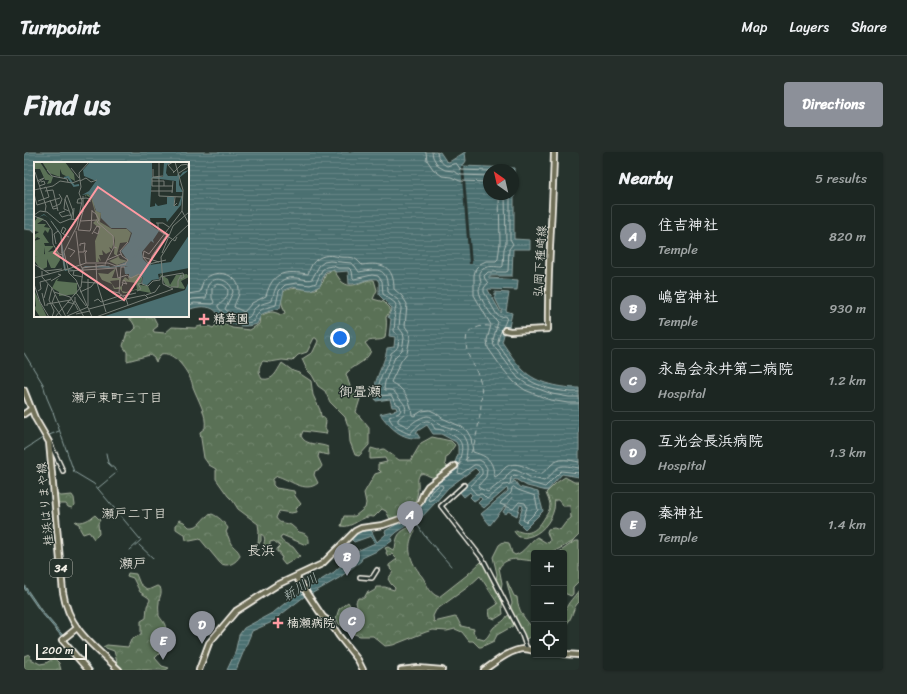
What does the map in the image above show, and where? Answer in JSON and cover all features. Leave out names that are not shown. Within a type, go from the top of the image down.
[{"type":"main road","name":"弘岡下種崎線","points":[[505,330],[548,329],[547,304],[553,203],[554,152]]},
{"type":"main road","name":"桂浜はりまや線","points":[[24,390],[31,409]]},
{"type":"main road","name":"桂浜はりまや線","points":[[24,396],[46,439],[63,592],[67,610],[77,628],[119,670]]},
{"type":"main road","points":[[24,414],[31,409]]},
{"type":"main road","points":[[199,670],[209,643],[236,611],[277,585],[324,562],[355,531],[361,528],[383,525],[409,516],[420,502],[425,489],[455,466]]},
{"type":"main road","points":[[296,577],[323,617],[330,622],[339,636],[356,656],[362,670]]},
{"type":"main road","points":[[77,628],[62,640],[88,670]]},
{"type":"main road","points":[[484,670],[502,658],[519,650],[531,650]]},
{"type":"main road","points":[[567,654],[579,656]]},
{"type":"main road","points":[[401,670],[418,668],[442,670]]},
{"type":"street","points":[[46,439],[63,471]]},
{"type":"street","points":[[464,485],[441,506],[484,561],[522,635],[527,649]]},
{"type":"street","points":[[360,577],[372,578],[377,570]]},
{"type":"green space","points":[[333,270],[341,281],[350,285],[374,280],[377,290],[373,299],[384,302],[390,308],[390,311],[386,317],[385,338],[365,343],[371,351],[369,355],[346,374],[351,389],[360,399],[356,412],[369,428],[369,445],[359,456],[355,455],[350,442],[349,429],[345,417],[330,402],[325,391],[318,386],[312,375],[307,370],[302,359],[313,352],[318,341],[316,338],[314,338],[307,352],[298,355],[292,361],[263,361],[260,365],[259,370],[262,379],[269,379],[272,377],[282,363],[311,381],[313,395],[320,410],[321,416],[324,417],[326,421],[326,434],[303,431],[301,436],[309,443],[328,447],[329,455],[319,453],[318,457],[322,466],[320,469],[315,471],[314,475],[318,483],[308,487],[297,485],[277,476],[273,479],[273,485],[276,488],[294,491],[295,496],[301,504],[296,509],[296,512],[291,513],[279,511],[276,518],[279,522],[289,524],[299,532],[305,534],[309,541],[306,545],[282,535],[280,538],[281,540],[293,547],[300,556],[285,565],[281,560],[282,557],[280,556],[280,552],[277,552],[277,549],[280,546],[274,541],[270,542],[269,550],[263,547],[265,538],[261,534],[261,541],[258,545],[258,524],[238,509],[216,479],[216,469],[209,465],[204,458],[200,432],[205,428],[205,418],[191,380],[182,365],[170,355],[165,354],[161,354],[156,362],[150,355],[127,361],[127,352],[123,346],[127,332],[132,332],[136,328],[132,321],[127,317],[154,317],[158,326],[153,330],[154,332],[165,333],[172,327],[195,328],[200,326],[209,326],[213,328],[216,325],[216,322],[221,321],[232,328],[250,330],[259,324],[260,316],[266,313],[275,312],[281,315],[285,313],[282,304],[284,292],[293,289],[316,289],[323,282],[326,273]]},
{"type":"green space","points":[[432,437],[451,441],[455,445],[446,458],[445,464],[450,470],[440,476],[435,477],[420,474],[418,478],[416,500],[406,514],[396,519],[390,519],[386,511],[382,509],[374,517],[365,518],[350,525],[341,526],[344,516],[355,516],[365,508],[366,503],[364,493],[375,474],[381,472],[378,469],[378,464],[387,462],[385,458],[370,459],[371,448],[378,450],[384,449],[399,460],[411,460],[421,443]]},
{"type":"green space","points":[[565,477],[574,482],[579,482],[579,535],[572,542],[557,550],[531,550],[531,561],[515,559],[506,561],[499,568],[502,583],[501,589],[496,580],[497,574],[493,557],[499,545],[503,542],[509,543],[512,553],[515,555],[521,552],[537,537],[549,543],[550,540],[547,532],[548,529],[554,528],[560,530],[571,518],[570,506],[563,506],[558,500],[555,500],[553,514],[548,523],[540,531],[532,536],[521,538],[516,535],[514,531],[516,530],[525,533],[533,531],[539,525],[550,507],[550,502],[546,493],[556,483]]},
{"type":"green space","points":[[56,494],[61,496],[72,495],[75,505],[72,508],[68,507],[66,504],[58,504]]},
{"type":"green space","points":[[212,514],[217,516],[228,528],[226,532],[230,542],[240,556],[234,563],[226,565],[220,563],[200,539],[190,541],[186,540],[185,535],[176,529],[176,525],[179,520],[184,522],[189,527],[193,527],[199,524],[205,517]]},
{"type":"green space","points":[[95,515],[100,520],[98,523],[99,534],[94,539],[89,532],[83,534],[79,524],[75,522],[86,521]]},
{"type":"green space","points":[[414,525],[415,531],[410,541],[411,557],[432,593],[439,597],[481,562],[484,564],[503,600],[503,614],[495,619],[490,617],[489,610],[498,604],[480,576],[468,587],[436,610],[433,616],[434,622],[455,617],[461,626],[474,629],[473,632],[477,638],[484,640],[494,627],[503,621],[507,616],[511,615],[514,622],[513,626],[497,635],[494,641],[481,647],[473,641],[469,641],[462,632],[455,629],[447,631],[433,630],[393,645],[385,646],[373,636],[360,636],[354,634],[339,624],[336,618],[339,609],[348,602],[356,616],[359,616],[356,602],[358,598],[364,598],[368,591],[368,594],[375,590],[376,587],[385,587],[394,590],[395,588],[388,579],[393,572],[389,565],[397,559],[392,554],[388,556],[385,548],[388,547],[393,550],[395,549],[398,536],[402,531]]},
{"type":"green space","points":[[575,541],[579,541],[579,581],[573,587],[573,594],[571,596],[567,594],[567,550],[562,550]]},
{"type":"green space","points":[[128,573],[136,574],[140,584],[148,590],[157,586],[160,587],[159,616],[165,624],[165,630],[161,639],[164,647],[155,658],[162,666],[169,668],[166,670],[121,670],[118,666],[114,651],[103,647],[107,645],[128,647],[131,640],[141,634],[141,621],[146,618],[147,606],[150,600],[140,592],[133,578],[127,576]]},
{"type":"green space","points":[[507,581],[514,596],[517,597],[522,615],[531,626],[531,636],[526,639],[510,608],[512,603]]},
{"type":"green space","points":[[579,590],[579,602],[575,606],[567,624],[567,606]]},
{"type":"green space","points":[[29,654],[31,659],[40,664],[46,663],[54,658],[59,663],[61,670],[24,670],[24,656]]},
{"type":"water","points":[[24,152],[440,152],[446,161],[449,162],[465,152],[466,161],[462,164],[462,166],[483,167],[483,200],[514,200],[514,239],[530,240],[530,249],[513,249],[512,276],[489,276],[489,278],[518,280],[517,290],[488,290],[501,313],[502,312],[495,298],[495,292],[509,293],[506,311],[512,313],[509,327],[506,327],[502,342],[520,367],[529,375],[542,382],[557,386],[579,388],[579,477],[562,474],[547,491],[527,486],[515,479],[511,484],[515,481],[519,487],[538,492],[543,511],[525,529],[518,522],[523,506],[520,505],[517,516],[508,511],[506,514],[503,512],[512,497],[490,525],[481,514],[508,491],[507,488],[484,508],[478,503],[482,499],[480,497],[474,501],[470,497],[472,495],[470,492],[464,497],[459,491],[479,472],[475,468],[448,488],[419,520],[417,519],[394,535],[391,538],[392,541],[379,550],[362,558],[361,561],[339,578],[311,594],[309,593],[270,623],[252,631],[236,670],[227,670],[235,653],[239,635],[244,628],[274,612],[294,596],[334,572],[357,551],[375,543],[371,536],[354,542],[349,537],[355,532],[370,528],[377,542],[386,534],[385,531],[413,515],[421,505],[428,490],[454,465],[458,454],[458,446],[456,442],[441,434],[433,434],[427,425],[416,432],[420,438],[402,435],[392,428],[380,414],[397,410],[396,407],[392,407],[390,399],[376,401],[376,380],[384,361],[387,348],[394,347],[395,337],[389,336],[391,319],[388,317],[392,308],[379,295],[379,282],[377,279],[370,279],[349,284],[348,271],[327,271],[325,272],[320,286],[310,290],[292,287],[284,290],[280,308],[264,313],[261,315],[257,324],[248,326],[238,326],[229,323],[221,318],[216,311],[207,307],[189,310],[189,162],[34,162],[34,232],[32,230],[24,229]]},
{"type":"water","points":[[24,585],[41,610],[93,670],[90,670],[40,611],[24,588]]},
{"type":"pier","points":[[461,166],[464,167],[472,264],[469,264]]},
{"type":"waterway","points":[[24,353],[43,384],[74,472],[94,484],[140,539]]},
{"type":"waterway","points":[[47,436],[59,431]]},
{"type":"waterway","points":[[24,450],[44,437]]},
{"type":"waterway","points":[[106,453],[108,463],[117,471]]},
{"type":"waterway","points":[[98,488],[115,474]]},
{"type":"waterway","points":[[415,521],[424,535],[451,566]]},
{"type":"waterway","points":[[130,550],[141,540]]},
{"type":"waterway","points":[[139,545],[153,558]]},
{"type":"ferry route","points":[[457,465],[467,459],[472,450],[477,431],[482,396],[480,380],[466,348],[467,334],[476,328],[484,326],[503,329]]},
{"type":"place","name":"精華園","points":[[204,319]]},
{"type":"place","name":"住吉神社","points":[[410,534]]},
{"type":"place","name":"嶋宮神社","points":[[347,576]]},
{"type":"place","name":"楠瀬病院","points":[[278,623]]},
{"type":"place","name":"永島会永井第二病院","points":[[352,640]]},
{"type":"place","name":"互光会長浜病院","points":[[202,644]]},
{"type":"place","name":"秦神社","points":[[163,660]]},
{"type":"district","name":"御畳瀬","points":[[360,391]]},
{"type":"district","name":"瀬戸東町三丁目","points":[[117,397]]},
{"type":"district","name":"瀬戸二丁目","points":[[134,513]]},
{"type":"district","name":"長浜","points":[[261,550]]},
{"type":"district","name":"瀬戸","points":[[133,563]]},
{"type":"water label","name":"新川川","points":[[300,587]]}]
